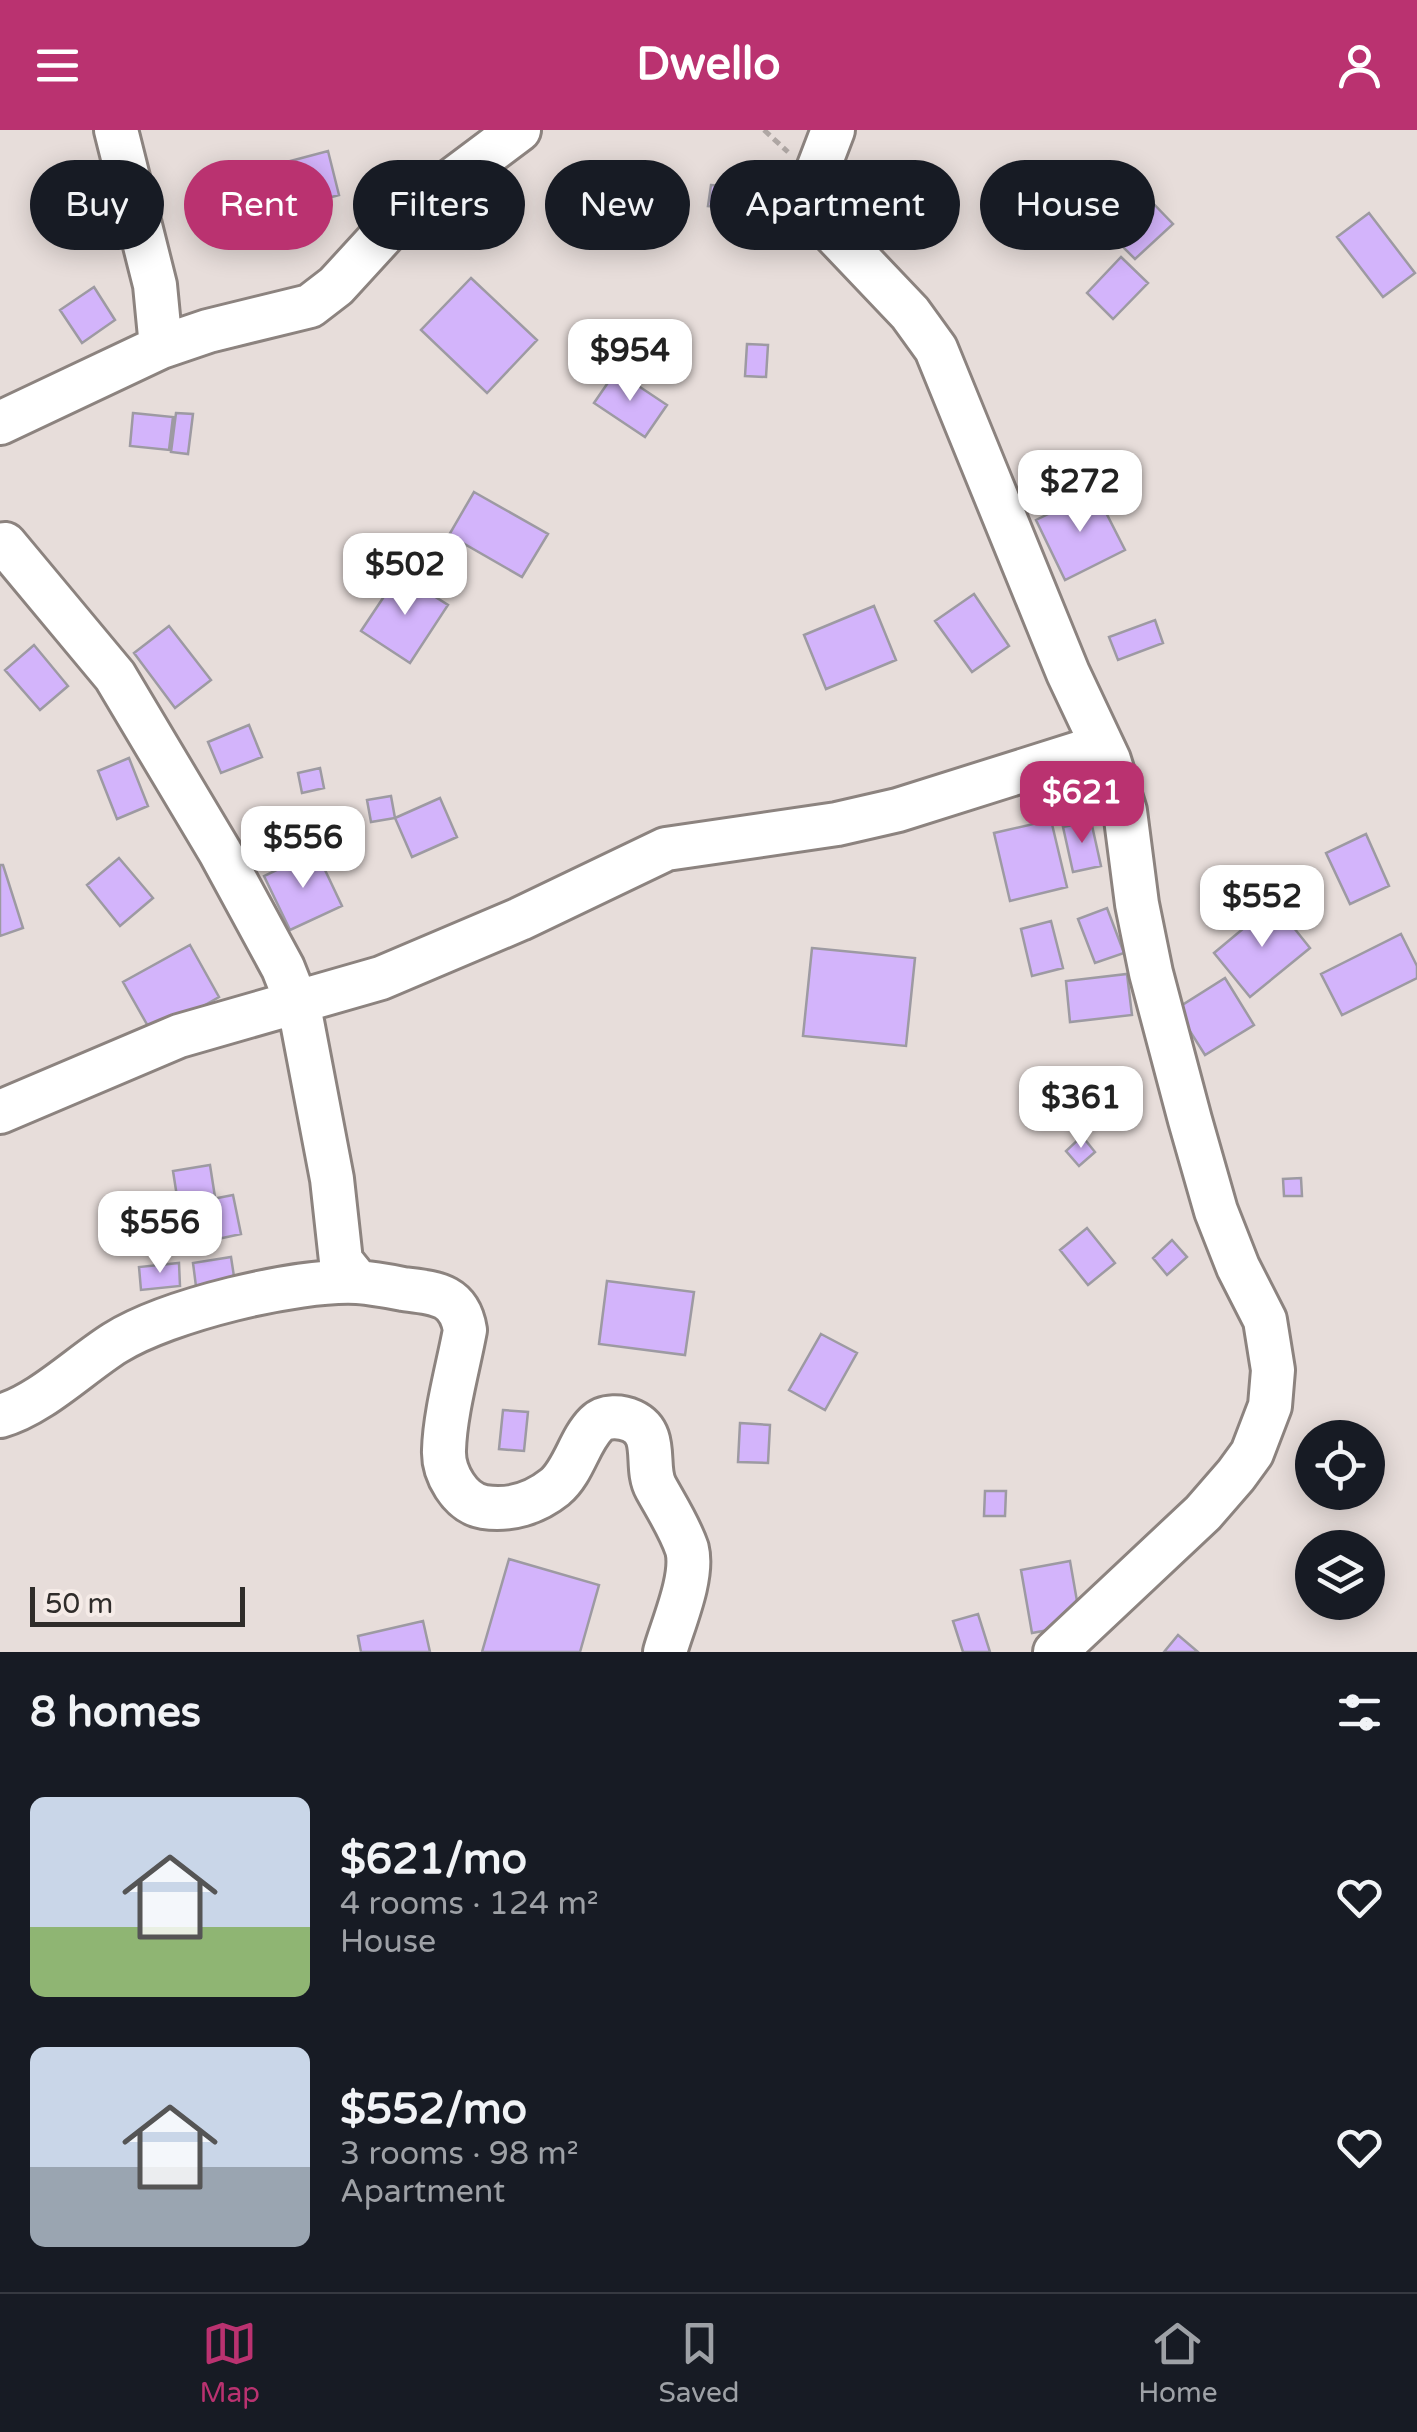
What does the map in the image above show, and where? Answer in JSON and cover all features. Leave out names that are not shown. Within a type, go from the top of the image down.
[{"type":"street","points":[[116,130],[155,285],[161,347]]},
{"type":"street","points":[[0,423],[161,347],[310,306],[336,286],[391,226],[520,130]]},
{"type":"street","points":[[833,130],[816,178],[832,231],[910,313],[936,349],[1000,510],[1109,760],[1125,811],[1151,972],[1190,1120],[1216,1211],[1264,1320],[1274,1382],[1270,1406],[1252,1453],[1236,1475],[1203,1513],[1054,1652]]},
{"type":"street","points":[[2,535],[115,676],[220,852],[283,968],[297,1001],[332,1179],[340,1261],[358,1282]]},
{"type":"street","points":[[0,1112],[179,1036],[381,978],[520,919],[666,849],[837,824],[898,810],[1101,746]]},
{"type":"street","points":[[0,1416],[30,1404],[81,1364],[127,1336],[198,1309],[296,1285],[358,1282],[439,1294],[462,1315],[465,1330],[444,1452],[458,1492],[476,1506],[519,1506],[540,1498],[560,1483],[598,1422],[613,1416],[634,1422],[644,1430],[650,1442],[653,1483],[682,1538],[689,1569],[665,1652]]},
{"type":"building","points":[[328,151],[330,160],[294,160]]},
{"type":"building","points":[[333,171],[339,195],[333,197]]},
{"type":"building","points":[[1155,205],[1173,224],[1155,241]]},
{"type":"building","points":[[1369,213],[1415,273],[1383,297],[1337,237]]},
{"type":"building","points":[[1126,250],[1145,250],[1135,259]]},
{"type":"building","points":[[1121,257],[1148,283],[1113,319],[1087,293]]},
{"type":"building","points":[[471,278],[537,340],[487,393],[421,330]]},
{"type":"building","points":[[94,287],[115,320],[82,343],[60,310]]},
{"type":"building","points":[[747,344],[768,345],[766,377],[745,376]]},
{"type":"building","points":[[616,371],[667,405],[645,437],[594,403]]},
{"type":"building","points":[[133,413],[173,417],[169,450],[130,446]]},
{"type":"building","points":[[176,413],[193,414],[188,454],[171,452]]},
{"type":"building","points":[[1095,491],[1125,550],[1065,580],[1036,520]]},
{"type":"building","points":[[474,492],[548,534],[522,577],[449,535]]},
{"type":"building","points":[[399,574],[448,605],[410,663],[361,631]]},
{"type":"building","points":[[974,594],[1009,646],[972,672],[935,621]]},
{"type":"building","points":[[874,606],[896,660],[826,689],[804,635]]},
{"type":"building","points":[[1155,620],[1163,643],[1118,660],[1109,637]]},
{"type":"building","points":[[169,626],[211,680],[175,708],[134,653]]},
{"type":"building","points":[[34,645],[68,686],[40,710],[5,670]]},
{"type":"building","points":[[249,725],[262,757],[221,773],[208,742]]},
{"type":"building","points":[[129,758],[148,806],[117,819],[98,771]]},
{"type":"building","points":[[320,768],[324,788],[302,793],[298,773]]},
{"type":"building","points":[[391,796],[395,818],[371,822],[367,800]]},
{"type":"building","points":[[440,798],[457,837],[412,857],[395,818]]},
{"type":"building","points":[[1051,820],[1067,887],[1010,901],[994,833]]},
{"type":"building","points":[[1091,821],[1101,866],[1073,872],[1063,827]]},
{"type":"building","points":[[1366,834],[1389,886],[1350,904],[1326,853]]},
{"type":"building","points":[[316,851],[342,906],[290,930],[264,876]]},
{"type":"building","points":[[119,858],[153,898],[120,926],[87,885]]},
{"type":"building","points":[[0,865],[23,928],[0,936]]},
{"type":"building","points":[[1274,903],[1310,948],[1250,997],[1214,953]]},
{"type":"building","points":[[1107,908],[1124,953],[1095,963],[1078,919]]},
{"type":"building","points":[[1051,921],[1063,968],[1032,976],[1021,929]]},
{"type":"building","points":[[1401,934],[1417,966],[1417,978],[1342,1015],[1321,974]]},
{"type":"building","points":[[190,945],[219,997],[153,1035],[123,982]]},
{"type":"building","points":[[812,948],[915,958],[906,1046],[803,1036]]},
{"type":"building","points":[[1127,974],[1132,1015],[1070,1022],[1066,981]]},
{"type":"building","points":[[1225,978],[1254,1025],[1205,1055],[1176,1009]]},
{"type":"building","points":[[1082,1136],[1095,1152],[1079,1166],[1066,1151]]},
{"type":"building","points":[[210,1165],[215,1197],[178,1203],[173,1171]]},
{"type":"building","points":[[1301,1178],[1302,1196],[1284,1196],[1283,1179]]},
{"type":"building","points":[[233,1195],[241,1234],[204,1242],[197,1202]]},
{"type":"building","points":[[1087,1228],[1115,1263],[1088,1285],[1060,1250]]},
{"type":"building","points":[[1172,1240],[1187,1257],[1167,1275],[1153,1258]]},
{"type":"building","points":[[231,1257],[237,1296],[198,1302],[193,1263]]},
{"type":"building","points":[[179,1263],[180,1286],[141,1290],[139,1267]]},
{"type":"building","points":[[607,1281],[694,1292],[685,1355],[599,1344]]},
{"type":"building","points":[[821,1334],[857,1353],[825,1410],[789,1390]]},
{"type":"building","points":[[503,1410],[528,1412],[524,1451],[499,1449]]},
{"type":"building","points":[[740,1423],[770,1425],[768,1463],[738,1462]]},
{"type":"building","points":[[985,1491],[1006,1491],[1005,1516],[984,1516]]},
{"type":"building","points":[[509,1559],[599,1585],[580,1652],[482,1652]]},
{"type":"building","points":[[1070,1561],[1081,1624],[1032,1633],[1021,1570]]},
{"type":"building","points":[[978,1614],[990,1652],[963,1652],[953,1621]]},
{"type":"building","points":[[423,1621],[430,1652],[361,1652],[358,1636]]},
{"type":"building","points":[[1178,1635],[1198,1652],[1164,1652]]}]
